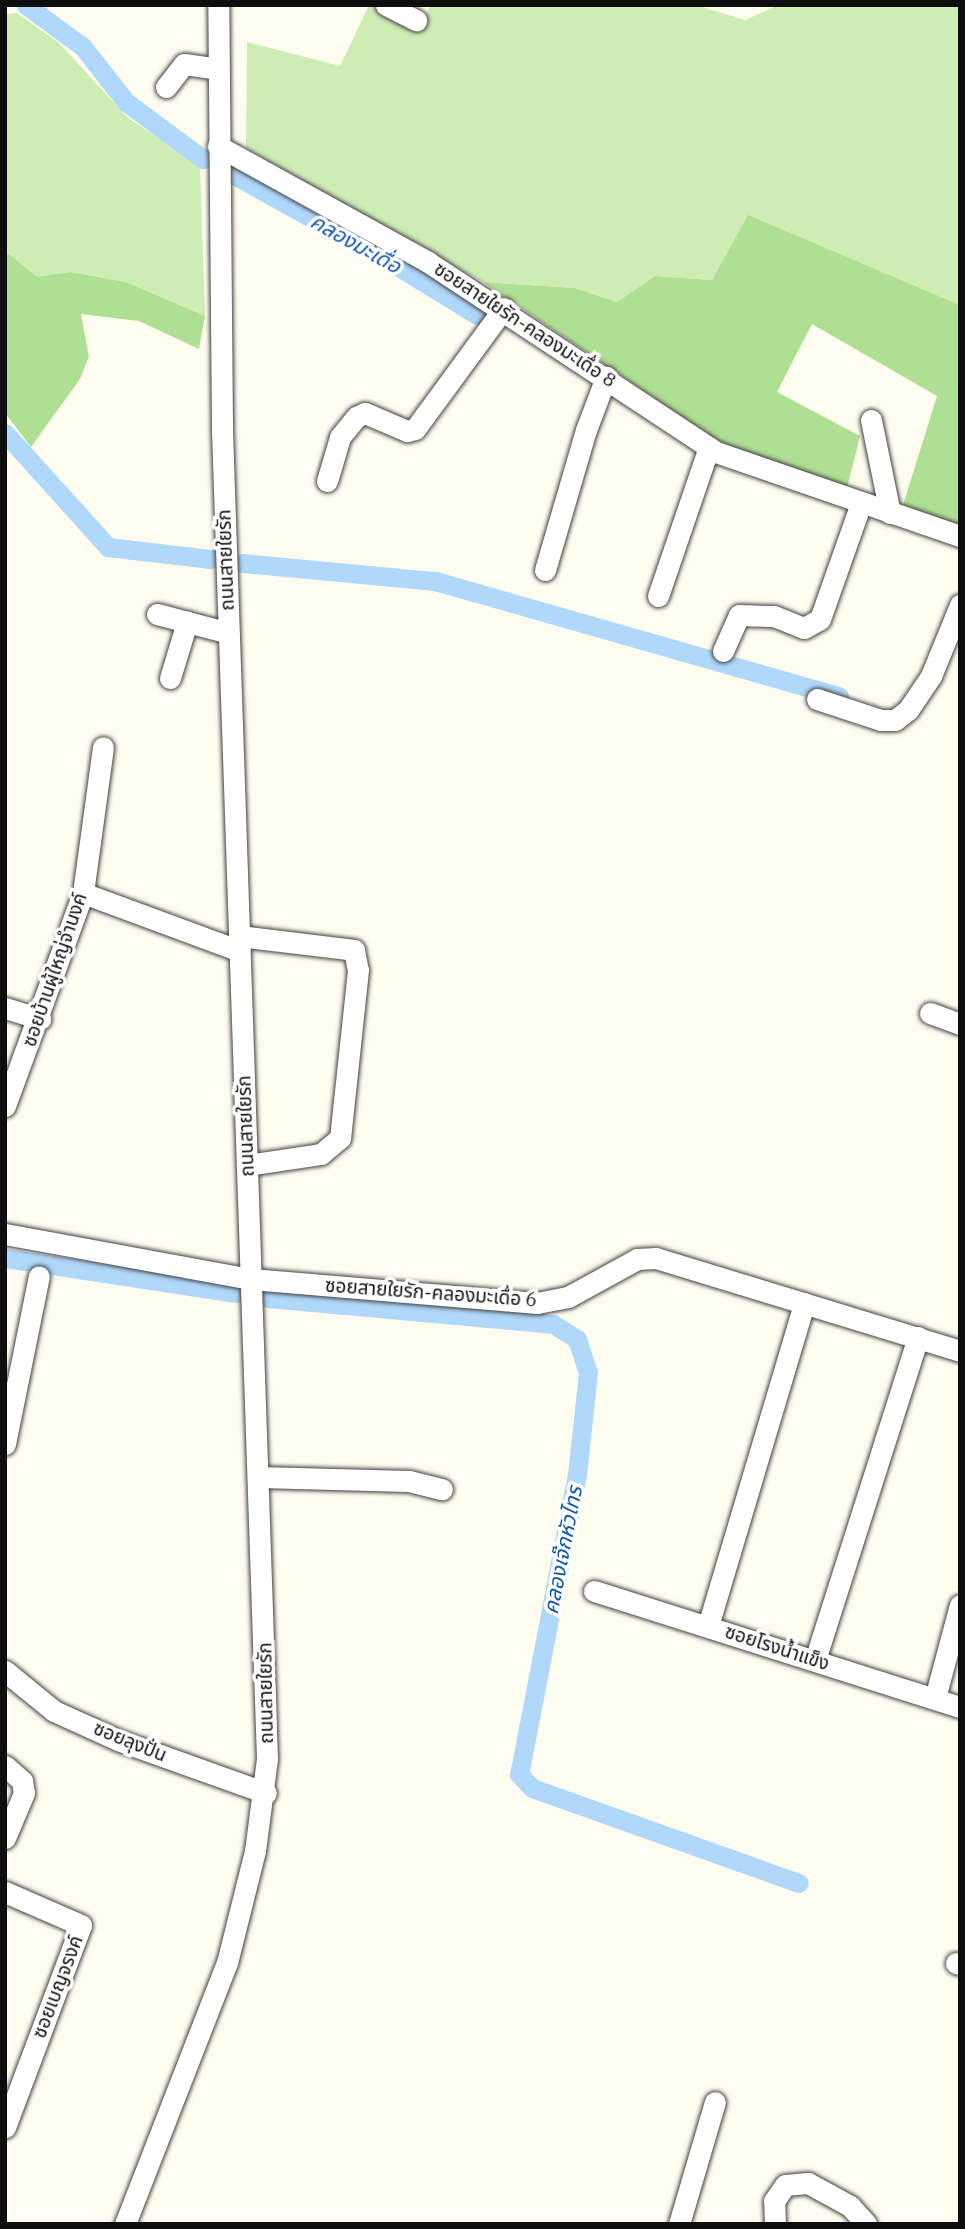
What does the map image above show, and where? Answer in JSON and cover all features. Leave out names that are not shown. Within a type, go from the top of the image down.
[{"type":"street","name":"ถนนสายใยรัก","points":[[125,2224],[227,1962],[266,1793],[268,1714],[229,633],[218,146],[218,5]]},
{"type":"street","points":[[389,6],[416,20]]},
{"type":"street","points":[[166,87],[184,64],[218,69]]},
{"type":"street","name":"ซอยสายใยรัก-คลองมะเดื่อ 8","points":[[218,146],[307,193],[504,309],[709,447],[834,494],[960,536]]},
{"type":"street","points":[[327,481],[341,437],[356,417],[365,413],[407,431],[415,429],[504,309]]},
{"type":"street","points":[[545,570],[586,430],[607,377]]},
{"type":"street","points":[[871,420],[890,513]]},
{"type":"street","points":[[658,596],[709,447]]},
{"type":"street","points":[[723,651],[739,615],[774,616],[804,628],[820,619],[861,503]]},
{"type":"street","points":[[817,699],[881,720],[895,720],[908,710],[931,676],[960,605]]},
{"type":"street","points":[[157,614],[229,633]]},
{"type":"street","points":[[170,678],[187,622]]},
{"type":"street","name":"ซอยบ้านผู้ใหญ่จำนงค์","points":[[5,1106],[40,1019],[83,893],[103,747]]},
{"type":"street","points":[[83,893],[240,944],[354,950],[358,970],[340,1138],[321,1154],[247,1165]]},
{"type":"street","points":[[5,1008],[40,1019]]},
{"type":"street","points":[[930,1013],[960,1024]]},
{"type":"street","points":[[5,1234],[251,1279]]},
{"type":"street","name":"ซอยสายใยรัก-คลองมะเดื่อ 6","points":[[251,1279],[537,1303],[568,1297],[637,1259],[656,1258],[960,1351]]},
{"type":"street","points":[[5,1444],[10,1399],[39,1276]]},
{"type":"street","points":[[708,1626],[804,1303]]},
{"type":"street","points":[[815,1660],[918,1337]]},
{"type":"street","points":[[259,1477],[409,1482],[442,1489]]},
{"type":"street","name":"ซอยโรงน้ำแข็ง","points":[[594,1591],[960,1707]]},
{"type":"street","points":[[935,1698],[960,1605]]},
{"type":"street","name":"ซอยลุงปั่น","points":[[5,1671],[54,1711],[118,1740],[266,1793]]},
{"type":"street","points":[[5,1766],[22,1780],[24,1793],[5,1838]]},
{"type":"street","name":"ซอยเบญจรงค์","points":[[5,1892],[81,1925],[5,2127]]},
{"type":"street","points":[[679,2224],[715,2102]]},
{"type":"street","points":[[775,2224],[774,2201],[785,2185],[808,2183],[850,2206],[866,2224]]},
{"type":"green space","points":[[369,5],[420,32],[430,5],[671,5],[702,7],[745,20],[779,5],[960,5],[960,305],[748,216],[712,280],[655,276],[617,302],[575,288],[483,282],[246,148],[247,42],[340,66]]},
{"type":"green space","points":[[17,13],[59,43],[128,118],[200,165],[205,316],[126,282],[71,272],[37,278],[5,251],[5,14]]},
{"type":"green space","points":[[748,215],[960,305],[960,525],[903,505],[937,396],[812,324],[777,392],[860,436],[847,488],[723,444],[483,282],[575,288],[617,302],[655,276],[712,280]]},
{"type":"green space","points":[[5,251],[37,277],[71,272],[126,282],[205,316],[199,349],[139,321],[81,314],[89,357],[80,379],[31,447],[5,413]]},
{"type":"waterway","name":"คลองมะเดื่อ","points":[[26,5],[83,47],[126,102],[203,159]]},
{"type":"waterway","name":"คลองมะเดื่อ","points":[[234,175],[384,258],[477,315]]},
{"type":"waterway","points":[[5,433],[108,547],[210,559]]},
{"type":"waterway","points":[[243,563],[435,581],[839,696]]},
{"type":"waterway","name":"คลองเจ๊กหัวไทร","points":[[5,1258],[236,1293]]},
{"type":"waterway","name":"คลองเจ๊กหัวไทร","points":[[268,1298],[553,1324],[577,1339],[588,1373],[577,1474],[519,1774],[532,1788],[799,1883]]}]
